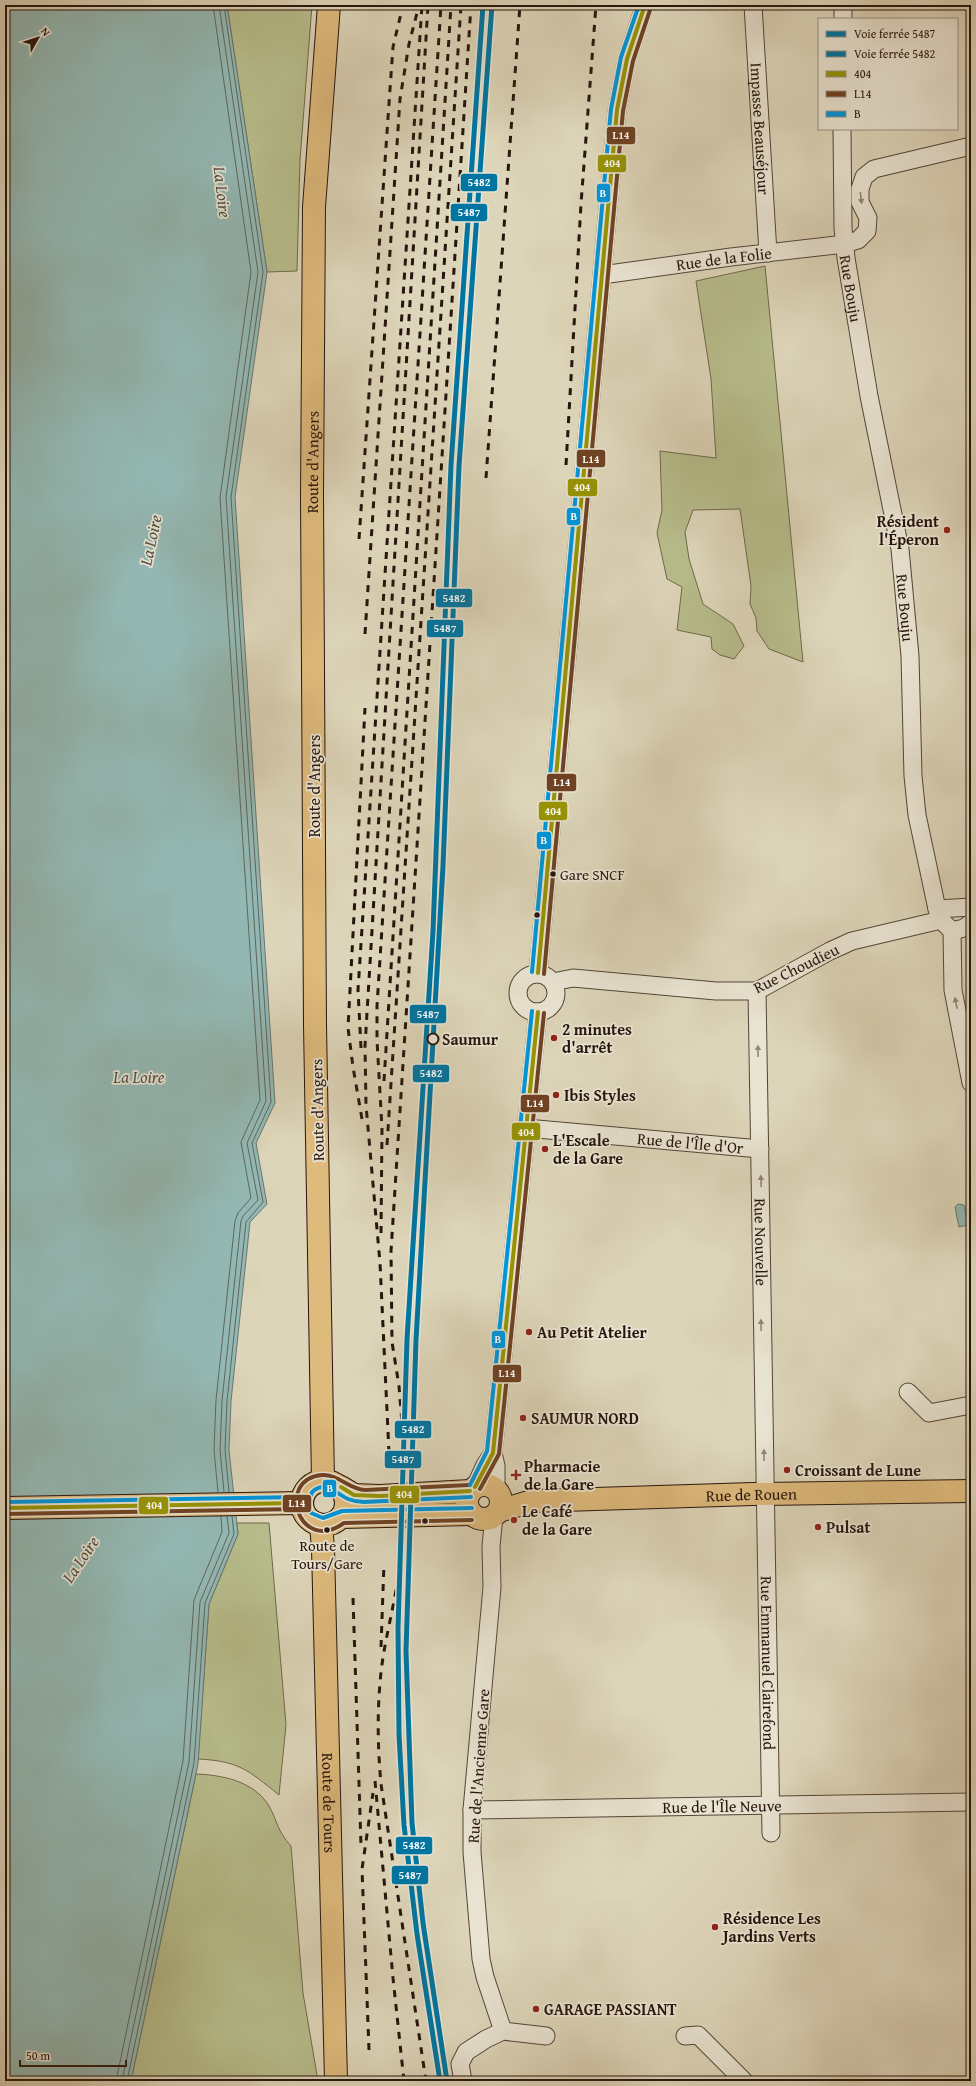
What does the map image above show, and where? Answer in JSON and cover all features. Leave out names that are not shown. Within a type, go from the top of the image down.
[{"type":"main road","name":"Route d'Angers","points":[[329,5],[314,207],[312,496],[315,1025],[332,1484]]},
{"type":"main road","name":"Route d'Angers","points":[[323,91],[341,5]]},
{"type":"main road","points":[[316,1482],[332,1484],[381,1506],[342,1517],[332,1524],[321,1525],[315,1523],[305,1515],[302,1503],[306,1490],[316,1482]]},
{"type":"main road","points":[[332,1484],[346,1499],[345,1512],[342,1517]]},
{"type":"main road","name":"Rue de Rouen","points":[[381,1506],[765,1494],[971,1491]]},
{"type":"main road","points":[[5,1508],[277,1502],[302,1503]]},
{"type":"main road","name":"Route de Tours","points":[[321,1525],[323,1548],[336,2081]]},
{"type":"street","points":[[538,974],[617,110],[627,59],[645,5]]},
{"type":"street","name":"Impasse Beauséjour","points":[[753,5],[768,253]]},
{"type":"street","points":[[843,5],[843,18]]},
{"type":"street","name":"Rue Bouju","points":[[842,130],[845,244],[869,396],[900,549],[910,656],[913,776],[916,807],[943,920],[953,990],[971,1083]]},
{"type":"street","name":"Rue de la Folie","points":[[602,275],[845,244],[858,240],[867,231],[868,218],[860,202],[860,189],[864,177],[874,169],[971,146]]},
{"type":"street","points":[[943,920],[971,907]]},
{"type":"street","points":[[943,920],[964,928],[971,923]]},
{"type":"street","name":"Rue Choudieu","points":[[553,982],[573,978],[716,992],[756,991],[830,951],[852,941],[943,920]]},
{"type":"street","points":[[538,974],[548,977],[553,982],[556,988],[554,1002],[545,1010],[538,1012],[526,1008],[522,1003],[519,989],[525,978],[538,974]]},
{"type":"street","name":"Rue Nouvelle","points":[[756,991],[765,1494]]},
{"type":"street","points":[[486,1503],[496,1466],[494,1453],[538,1012]]},
{"type":"street","name":"Rue de l'Île d'Or","points":[[526,1128],[760,1149]]},
{"type":"street","points":[[908,1392],[929,1413],[971,1405]]},
{"type":"street","name":"Rue Emmanuel Clairefond","points":[[765,1494],[771,1833]]},
{"type":"street","name":"Rue de l'Ancienne Gare","points":[[486,1503],[491,1546],[492,1587],[472,1810],[474,1874],[481,1958],[485,1977],[503,2031]]},
{"type":"street","name":"Rue de l'Île Neuve","points":[[472,1810],[971,1802]]},
{"type":"street","points":[[463,2081],[460,2064],[466,2052],[486,2039],[503,2031],[546,2036]]},
{"type":"street","points":[[686,2036],[698,2035],[744,2081]]},
{"type":"green space","points":[[227,5],[312,5],[300,160],[297,271],[267,272]]},
{"type":"green space","points":[[765,266],[803,662],[769,649],[757,631],[756,618],[750,604],[751,586],[740,509],[693,510],[685,532],[689,559],[703,604],[733,624],[744,646],[734,659],[720,655],[712,649],[711,637],[677,630],[682,587],[667,579],[657,533],[662,510],[660,451],[716,458],[711,379],[696,281]]},
{"type":"green space","points":[[237,1523],[269,1523],[286,1725],[279,1795],[251,1773],[242,1768],[224,1762],[198,1759],[209,1604],[238,1534]]},
{"type":"green space","points":[[196,1774],[216,1776],[237,1781],[246,1785],[263,1797],[272,1812],[280,1831],[291,1846],[303,1993],[318,2081],[131,2081]]},
{"type":"water","name":"La Loire","points":[[5,5],[227,5],[267,272],[235,497],[275,1103],[256,1143],[267,1204],[250,1222],[231,1401],[229,1450],[238,1534],[209,1604],[198,1764],[131,2081],[5,2081]]},
{"type":"water","points":[[958,1204],[964,1205],[968,1225],[959,1227],[955,1207]]},
{"type":"railway","points":[[359,539],[393,47],[403,5]]},
{"type":"railway","points":[[361,1048],[358,990],[422,5]]},
{"type":"railway","points":[[389,1453],[380,1263],[366,1105],[365,1046],[428,5]]},
{"type":"railway","points":[[381,1233],[382,1129],[377,1040],[377,1006],[441,5]]},
{"type":"railway","points":[[384,1081],[451,5]]},
{"type":"railway","points":[[387,1145],[461,5]]},
{"type":"railway","points":[[404,1448],[399,1386],[392,1342],[391,1251],[471,5]]},
{"type":"railway","points":[[486,478],[520,5]]},
{"type":"railway","points":[[566,465],[581,204],[596,5]]},
{"type":"railway","points":[[365,634],[400,99],[409,44],[417,13]]},
{"type":"railway","points":[[362,1119],[348,1028],[365,708]]},
{"type":"railway","points":[[400,1562],[380,1683],[378,1708],[379,1759],[381,1784],[426,2081]]},
{"type":"railway","points":[[381,1647],[384,1563]]},
{"type":"railway","points":[[353,1598],[361,1845]]},
{"type":"railway","points":[[375,1781],[404,2081]]},
{"type":"railway","points":[[369,2050],[362,1869],[373,1793]]},
{"type":"rail line","name":"5487","points":[[440,2081],[417,1934],[404,1825],[399,1735],[398,1629],[407,1339],[433,931],[451,465],[483,5]]},
{"type":"rail line","name":"5482","points":[[447,2081],[423,1923],[412,1823],[406,1651],[416,1340],[443,866],[459,466],[492,5]]},
{"type":"transit line","name":"B","points":[[532,972],[611,109],[621,57],[639,5]]},
{"type":"transit line","name":"404","points":[[538,973],[617,110],[627,59],[645,5]]},
{"type":"transit line","name":"L14","points":[[544,974],[623,111],[633,61],[651,7]]},
{"type":"transit line","name":"B","points":[[470,1485],[487,1451],[532,1011]]},
{"type":"transit line","name":"404","points":[[475,1487],[493,1453],[538,1012]]},
{"type":"transit line","name":"L14","points":[[480,1489],[499,1454],[544,1013]]},
{"type":"transit line","name":"L14","points":[[469,1485],[365,1490],[354,1487],[328,1475],[322,1475],[308,1480],[299,1489],[296,1500],[298,1512],[305,1523],[315,1530],[328,1530],[344,1523],[472,1520]]},
{"type":"transit line","name":"B","points":[[471,1497],[362,1502],[350,1500],[326,1487],[322,1487],[312,1492],[308,1503],[311,1513],[323,1518],[342,1511],[472,1508]]},
{"type":"transit line","name":"404","points":[[341,1487],[354,1495],[380,1496],[470,1491]]},
{"type":"transit line","name":"B","points":[[5,1502],[302,1497]]},
{"type":"transit line","name":"404","points":[[5,1508],[302,1503]]},
{"type":"transit line","name":"L14","points":[[5,1514],[302,1509]]},
{"type":"place","name":"Résident l'Éperon","points":[[947,530]]},
{"type":"place","name":"Gare SNCF","points":[[553,874]]},
{"type":"place","name":"2 minutes d'arrêt","points":[[554,1038]]},
{"type":"place","name":"Saumur","points":[[433,1039]]},
{"type":"place","name":"Ibis Styles","points":[[556,1095]]},
{"type":"place","name":"L'Escale de la Gare","points":[[545,1149]]},
{"type":"place","name":"Au Petit Atelier","points":[[529,1332]]},
{"type":"place","name":"SAUMUR NORD","points":[[523,1418]]},
{"type":"place","name":"Croissant de Lune","points":[[787,1470]]},
{"type":"place","name":"Pharmacie de la Gare","points":[[516,1475]]},
{"type":"place","name":"Le Café de la Gare","points":[[514,1520]]},
{"type":"place","name":"Pulsat","points":[[818,1527]]},
{"type":"place","name":"Route de Tours/Gare","points":[[327,1530]]},
{"type":"place","name":"Résidence Les Jardins Verts","points":[[715,1927]]},
{"type":"place","name":"GARAGE PASSIANT","points":[[536,2009]]}]
